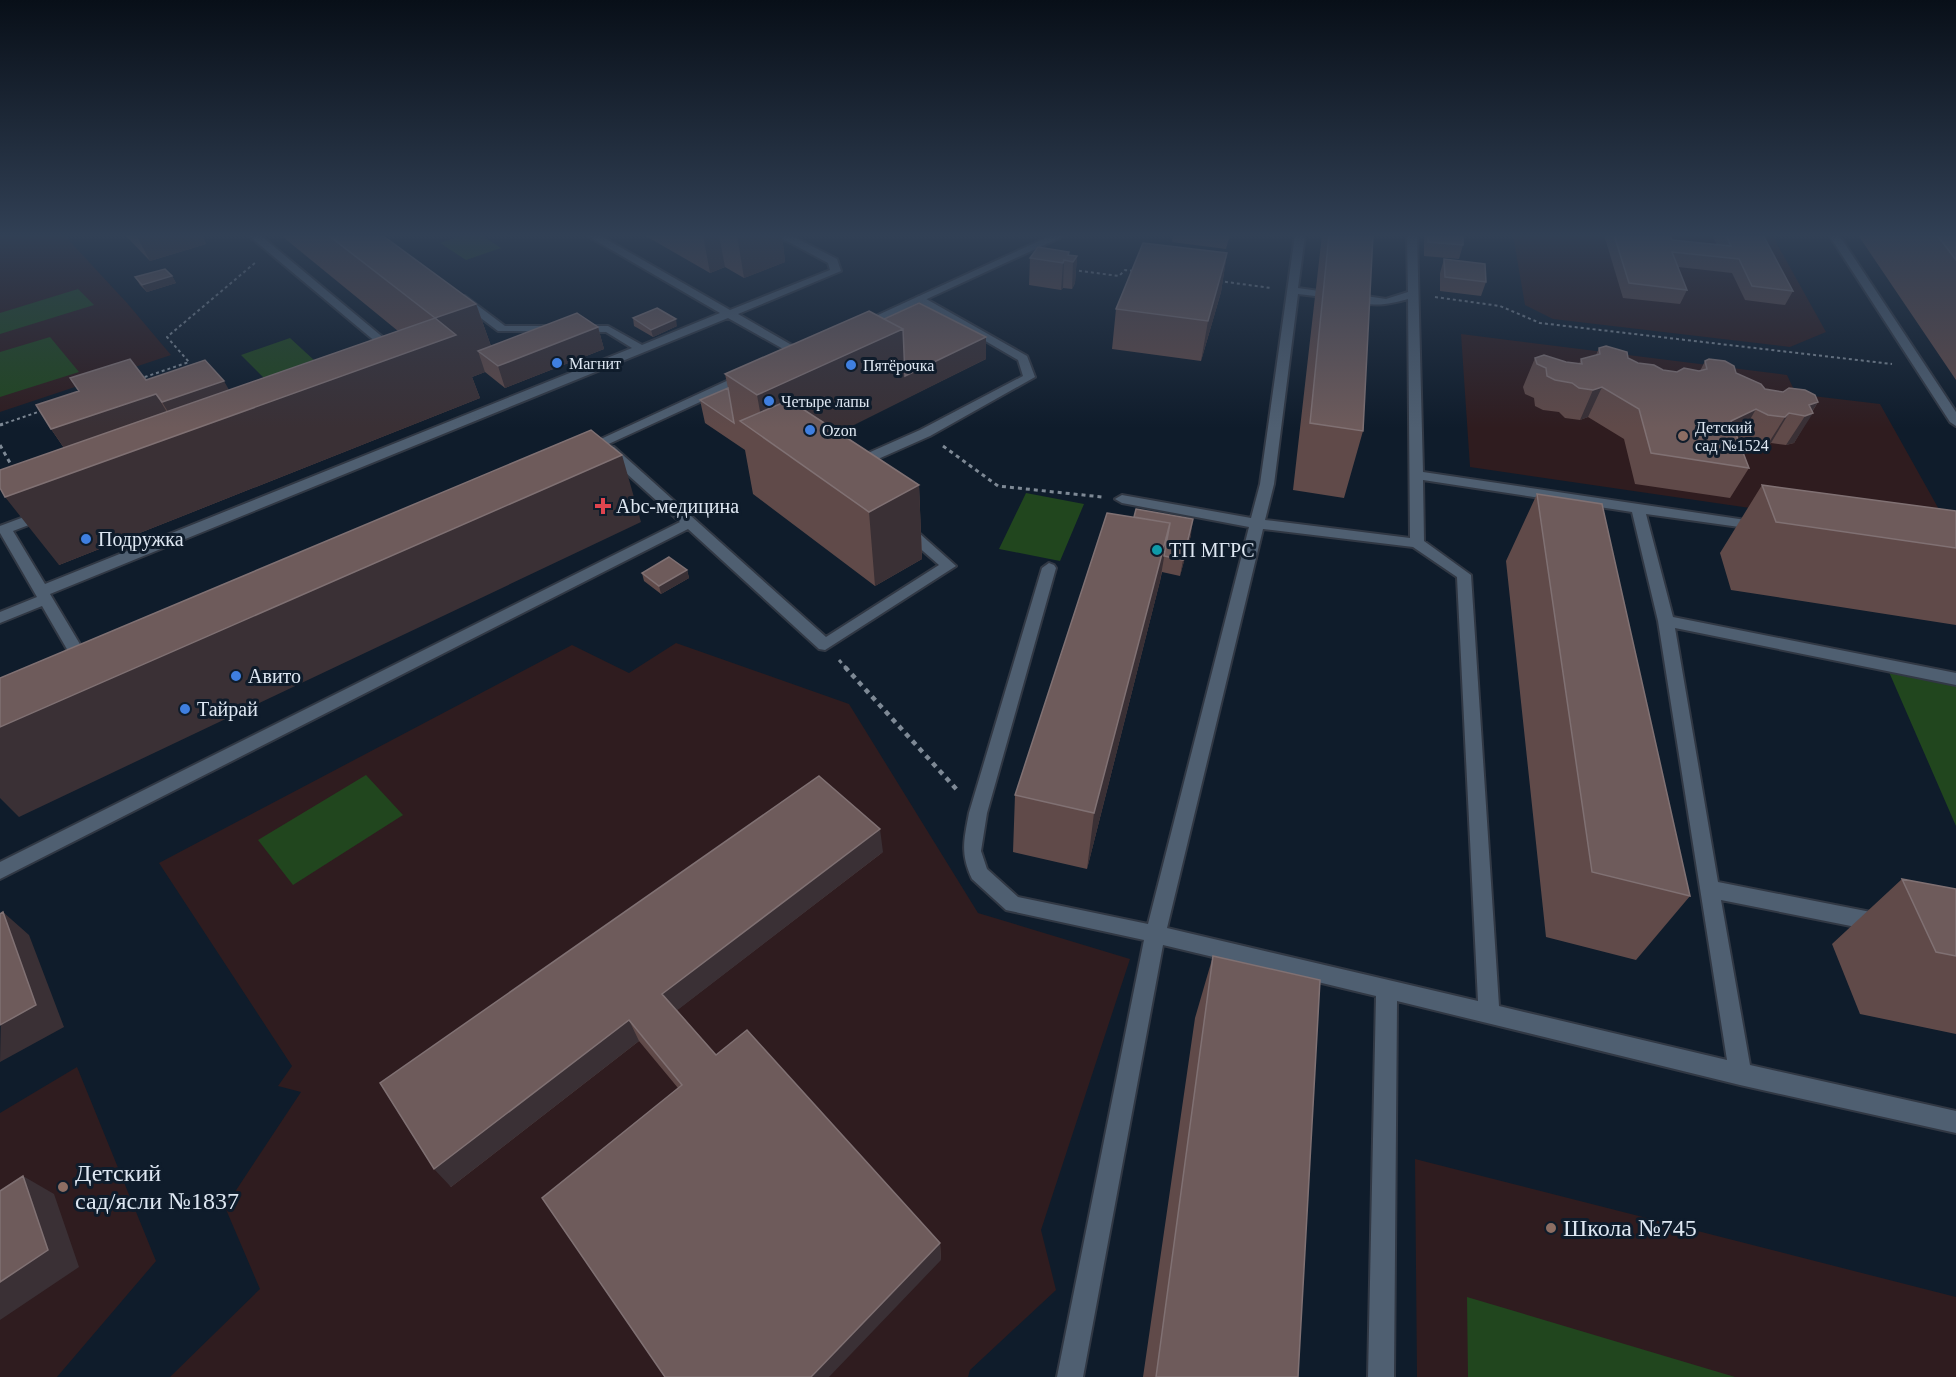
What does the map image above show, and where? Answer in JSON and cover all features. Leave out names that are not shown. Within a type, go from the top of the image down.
[{"type":"street","points":[[330,299],[404,360]]},
{"type":"street","points":[[462,299],[502,329],[608,329],[641,349]]},
{"type":"street","points":[[702,299],[798,353]]},
{"type":"street","points":[[0,618],[42,596],[765,299]]},
{"type":"street","points":[[849,330],[920,299]]},
{"type":"street","points":[[838,471],[925,433],[1029,377],[1023,358],[921,299]]},
{"type":"street","points":[[1070,1377],[1155,934],[1267,484],[1292,299]]},
{"type":"street","points":[[1368,299],[1386,302],[1395,299]]},
{"type":"street","points":[[1413,299],[1417,543]]},
{"type":"street","points":[[1876,299],[1956,422]]},
{"type":"street","points":[[572,455],[754,373]]},
{"type":"street","points":[[601,442],[825,645],[950,566],[898,522]]},
{"type":"street","points":[[1416,475],[1780,528]]},
{"type":"street","points":[[1122,499],[1258,524],[1417,543],[1464,575],[1489,1014]]},
{"type":"street","points":[[1638,509],[1666,621],[1740,1074]]},
{"type":"street","points":[[53,511],[2,525],[89,672]]},
{"type":"street","points":[[0,871],[690,522]]},
{"type":"street","points":[[1049,568],[978,813],[972,851],[979,873],[1013,903],[1155,934],[1740,1074],[1956,1122]]},
{"type":"street","points":[[1666,621],[1956,679]]},
{"type":"street","points":[[1709,889],[1897,926]]},
{"type":"street","points":[[1381,1377],[1387,989]]},
{"type":"path","points":[[132,381],[189,362],[167,337],[212,299]]},
{"type":"path","points":[[1451,299],[1500,306],[1540,323],[1920,367]]},
{"type":"path","points":[[0,425],[53,407]]},
{"type":"path","points":[[925,433],[998,486],[1122,499]]},
{"type":"path","points":[[0,446],[15,472]]},
{"type":"path","points":[[825,645],[978,813]]},
{"type":"shaded area","points":[[0,299],[124,299],[171,355],[0,412]]},
{"type":"shaded area","points":[[1524,299],[1808,299],[1826,332],[1790,347],[1553,319],[1525,305]]},
{"type":"shaded area","name":"Детский сад №1524","points":[[1461,334],[1787,375],[1796,394],[1880,404],[1955,538],[1470,467]]},
{"type":"shaded area","points":[[676,643],[849,704],[978,913],[1130,959],[1041,1230],[1056,1290],[970,1370],[968,1377],[170,1377],[260,1289],[225,1207],[301,1092],[278,1086],[292,1066],[159,863],[572,645],[629,673]]},
{"type":"shaded area","name":"Детский сад/ясли №1837","points":[[77,1067],[156,1261],[57,1377],[0,1377],[0,1113]]},
{"type":"shaded area","name":"Школа №745","points":[[1415,1159],[1956,1297],[1956,1377],[1417,1377]]},
{"type":"green space","points":[[45,299],[88,299],[94,305],[0,334],[0,313]]},
{"type":"green space","points":[[50,337],[79,372],[0,397],[0,352]]},
{"type":"green space","points":[[290,338],[315,361],[265,379],[241,355]]},
{"type":"green space","points":[[1026,493],[1084,504],[1060,561],[999,549]]},
{"type":"green space","points":[[1889,672],[1956,683],[1956,826]]},
{"type":"green space","points":[[366,775],[403,815],[293,885],[258,840]]},
{"type":"green space","points":[[1467,1297],[1735,1377],[1468,1377]]},
{"type":"building","points":[[411,299],[470,299],[476,304],[435,318]]},
{"type":"building","points":[[1120,299],[1214,299],[1208,321],[1116,309]]},
{"type":"building","points":[[1323,299],[1370,299],[1363,431],[1310,423]]},
{"type":"building","points":[[919,303],[986,337],[905,376],[903,329],[884,319]]},
{"type":"building","points":[[657,308],[676,319],[651,330],[633,318]]},
{"type":"building","points":[[869,311],[903,329],[757,395],[725,374]]},
{"type":"building","points":[[577,313],[598,327],[498,366],[478,351]]},
{"type":"building","points":[[435,318],[456,335],[5,497],[0,488],[0,470]]},
{"type":"building","points":[[1606,346],[1627,352],[1628,358],[1638,363],[1677,372],[1684,368],[1699,371],[1707,369],[1705,361],[1709,359],[1725,361],[1734,366],[1736,373],[1761,384],[1765,389],[1783,392],[1789,388],[1805,390],[1815,395],[1818,402],[1809,405],[1813,413],[1805,416],[1789,413],[1785,417],[1768,415],[1756,409],[1731,421],[1749,468],[1651,453],[1639,409],[1602,387],[1593,390],[1579,388],[1572,383],[1555,380],[1547,376],[1546,368],[1537,364],[1535,358],[1544,355],[1582,364],[1581,359],[1600,354],[1599,348]]},
{"type":"building","points":[[130,359],[146,380],[205,360],[224,381],[162,402],[156,394],[51,429],[36,405],[79,391],[70,378]]},
{"type":"building","points":[[728,388],[734,423],[700,400]]},
{"type":"building","points":[[789,400],[919,485],[869,512],[740,421]]},
{"type":"building","points":[[591,430],[622,455],[0,727],[0,678]]},
{"type":"building","points":[[1762,485],[1956,511],[1956,548],[1776,522]]},
{"type":"building","points":[[1537,494],[1602,504],[1690,896],[1592,872]]},
{"type":"building","points":[[1136,509],[1193,519],[1183,560],[1164,556],[1170,523],[1134,517]]},
{"type":"building","points":[[1107,513],[1170,523],[1094,813],[1015,795]]},
{"type":"building","points":[[669,557],[687,570],[659,586],[642,573]]},
{"type":"building","points":[[819,776],[880,829],[662,994],[716,1055],[747,1030],[940,1243],[811,1377],[665,1377],[542,1198],[682,1085],[629,1020],[434,1169],[380,1083]]},
{"type":"building","points":[[1902,879],[1956,889],[1956,956],[1936,952]]},
{"type":"building","points":[[3,912],[36,1005],[0,1025],[0,914]]},
{"type":"building","points":[[1213,956],[1320,980],[1298,1377],[1156,1377]]},
{"type":"building","points":[[23,1176],[48,1250],[0,1282],[0,1191]]},
{"type":"place","name":"Магнит","points":[[557,363]]},
{"type":"place","name":"Пятёрочка","points":[[851,365]]},
{"type":"place","name":"Четыре лапы","points":[[769,401]]},
{"type":"place","name":"Ozon","points":[[810,430]]},
{"type":"place","name":"Детский сад №1524","points":[[1683,436]]},
{"type":"place","name":"Abc-медицина","points":[[603,506]]},
{"type":"place","name":"Подружка","points":[[86,539]]},
{"type":"place","name":"ТП МГРС","points":[[1157,550]]},
{"type":"place","name":"Авито","points":[[236,676]]},
{"type":"place","name":"Тайрай","points":[[185,709]]},
{"type":"place","name":"Детский сад/ясли №1837","points":[[63,1187]]},
{"type":"place","name":"Школа №745","points":[[1551,1228]]}]
